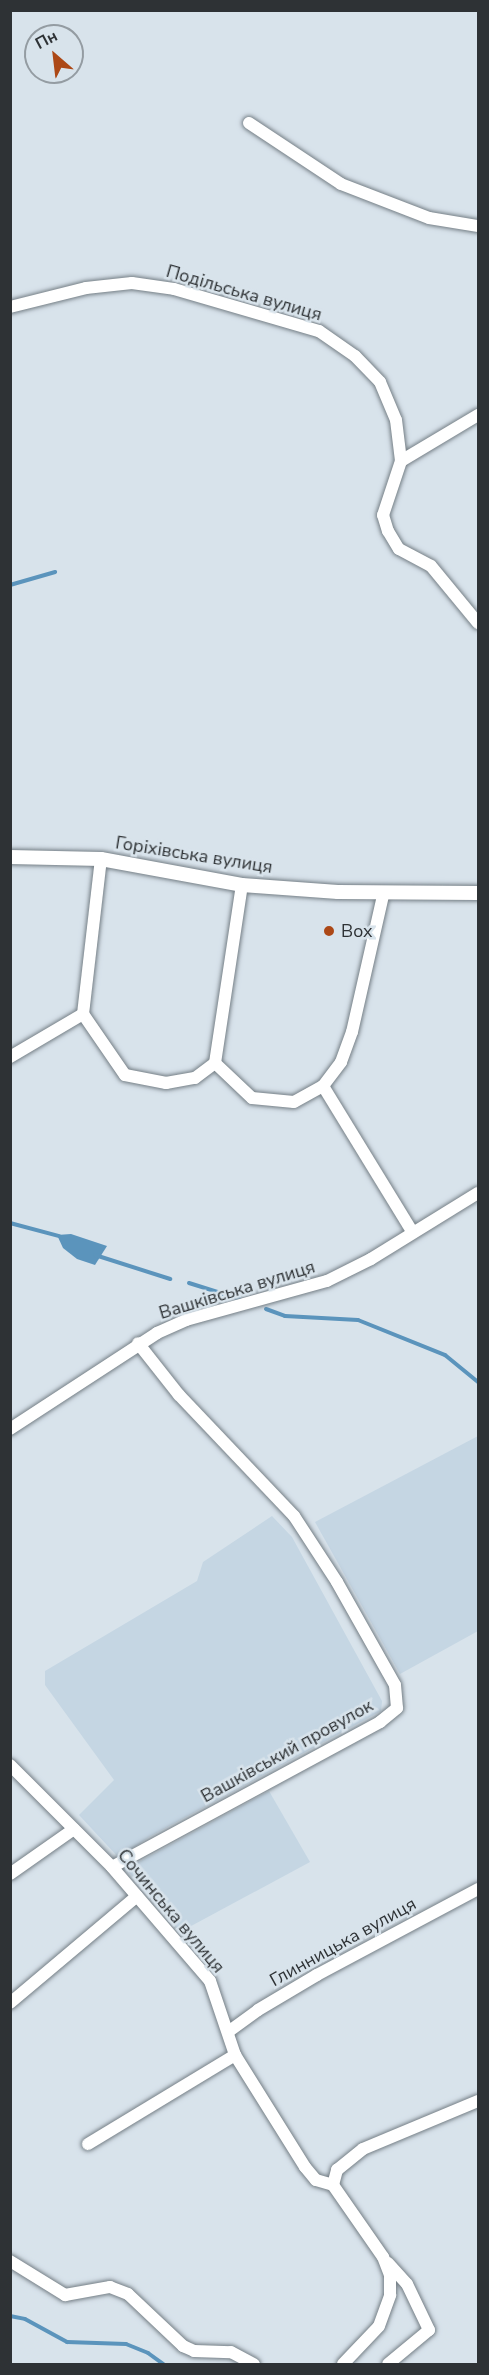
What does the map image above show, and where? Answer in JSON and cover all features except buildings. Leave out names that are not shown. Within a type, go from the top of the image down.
[{"type":"street","points":[[249,123],[341,184],[429,218],[478,226]]},
{"type":"street","name":"Подільська вулиця","points":[[10,307],[86,288],[132,283],[174,289],[319,331],[355,356],[380,382],[401,437],[401,461],[383,515],[388,531],[399,549],[431,566],[478,623]]},
{"type":"street","points":[[401,461],[478,416]]},
{"type":"street","name":"Горіхівська вулиця","points":[[10,857],[101,858],[242,885],[384,895],[478,893]]},
{"type":"street","points":[[101,858],[82,1014],[125,1075],[166,1083],[195,1078],[215,1063],[242,885]]},
{"type":"street","points":[[215,1063],[252,1098],[294,1102],[323,1086],[341,1062],[352,1032],[384,895]]},
{"type":"street","points":[[10,1057],[82,1014]]},
{"type":"street","points":[[323,1086],[412,1231]]},
{"type":"street","name":"Вашківська вулиця","points":[[10,1429],[138,1343],[186,1320],[327,1281],[371,1259],[412,1231],[478,1193]]},
{"type":"street","name":"Вашківський провулок","points":[[112,1867],[380,1722],[397,1708],[395,1685],[338,1582],[294,1516],[179,1395],[138,1343]]},
{"type":"street","name":"Сочинська вулиця","points":[[10,1765],[112,1867],[210,1982],[235,2055],[305,2166],[316,2180],[333,2185]]},
{"type":"street","points":[[10,1874],[74,1829]]},
{"type":"street","name":"Глинницька вулиця","points":[[228,2032],[258,2010],[317,1975],[478,1889]]},
{"type":"street","points":[[10,2003],[137,1896]]},
{"type":"street","points":[[88,2144],[235,2055]]},
{"type":"street","points":[[388,2364],[429,2330],[407,2284],[383,2258],[333,2185],[337,2170],[363,2149],[478,2101]]},
{"type":"street","points":[[343,2364],[379,2326],[390,2295],[390,2275],[383,2258]]},
{"type":"street","points":[[10,2261],[65,2295],[110,2287],[128,2294],[183,2346],[194,2351],[231,2352],[254,2364]]},
{"type":"shaded area","points":[[478,1436],[478,1631],[400,1674],[315,1522]]},
{"type":"shaded area","points":[[272,1516],[292,1537],[382,1701],[381,1711],[149,1837],[119,1858],[79,1815],[114,1780],[45,1685],[45,1671],[197,1581],[203,1562]]},
{"type":"shaded area","points":[[269,1791],[310,1862],[180,1932],[126,1869]]},
{"type":"water","points":[[71,1234],[107,1246],[95,1265],[77,1259],[63,1248],[57,1235]]},
{"type":"waterway","points":[[10,585],[55,572]]},
{"type":"waterway","points":[[10,1223],[59,1236]]},
{"type":"waterway","points":[[95,1255],[170,1279]]},
{"type":"waterway","points":[[189,1283],[240,1299]]},
{"type":"waterway","points":[[266,1309],[285,1316],[358,1320],[445,1355],[478,1382]]},
{"type":"waterway","points":[[10,2316],[25,2319],[67,2342],[126,2344],[148,2353],[163,2364]]},
{"type":"place","name":"Box","points":[[329,931]]}]
